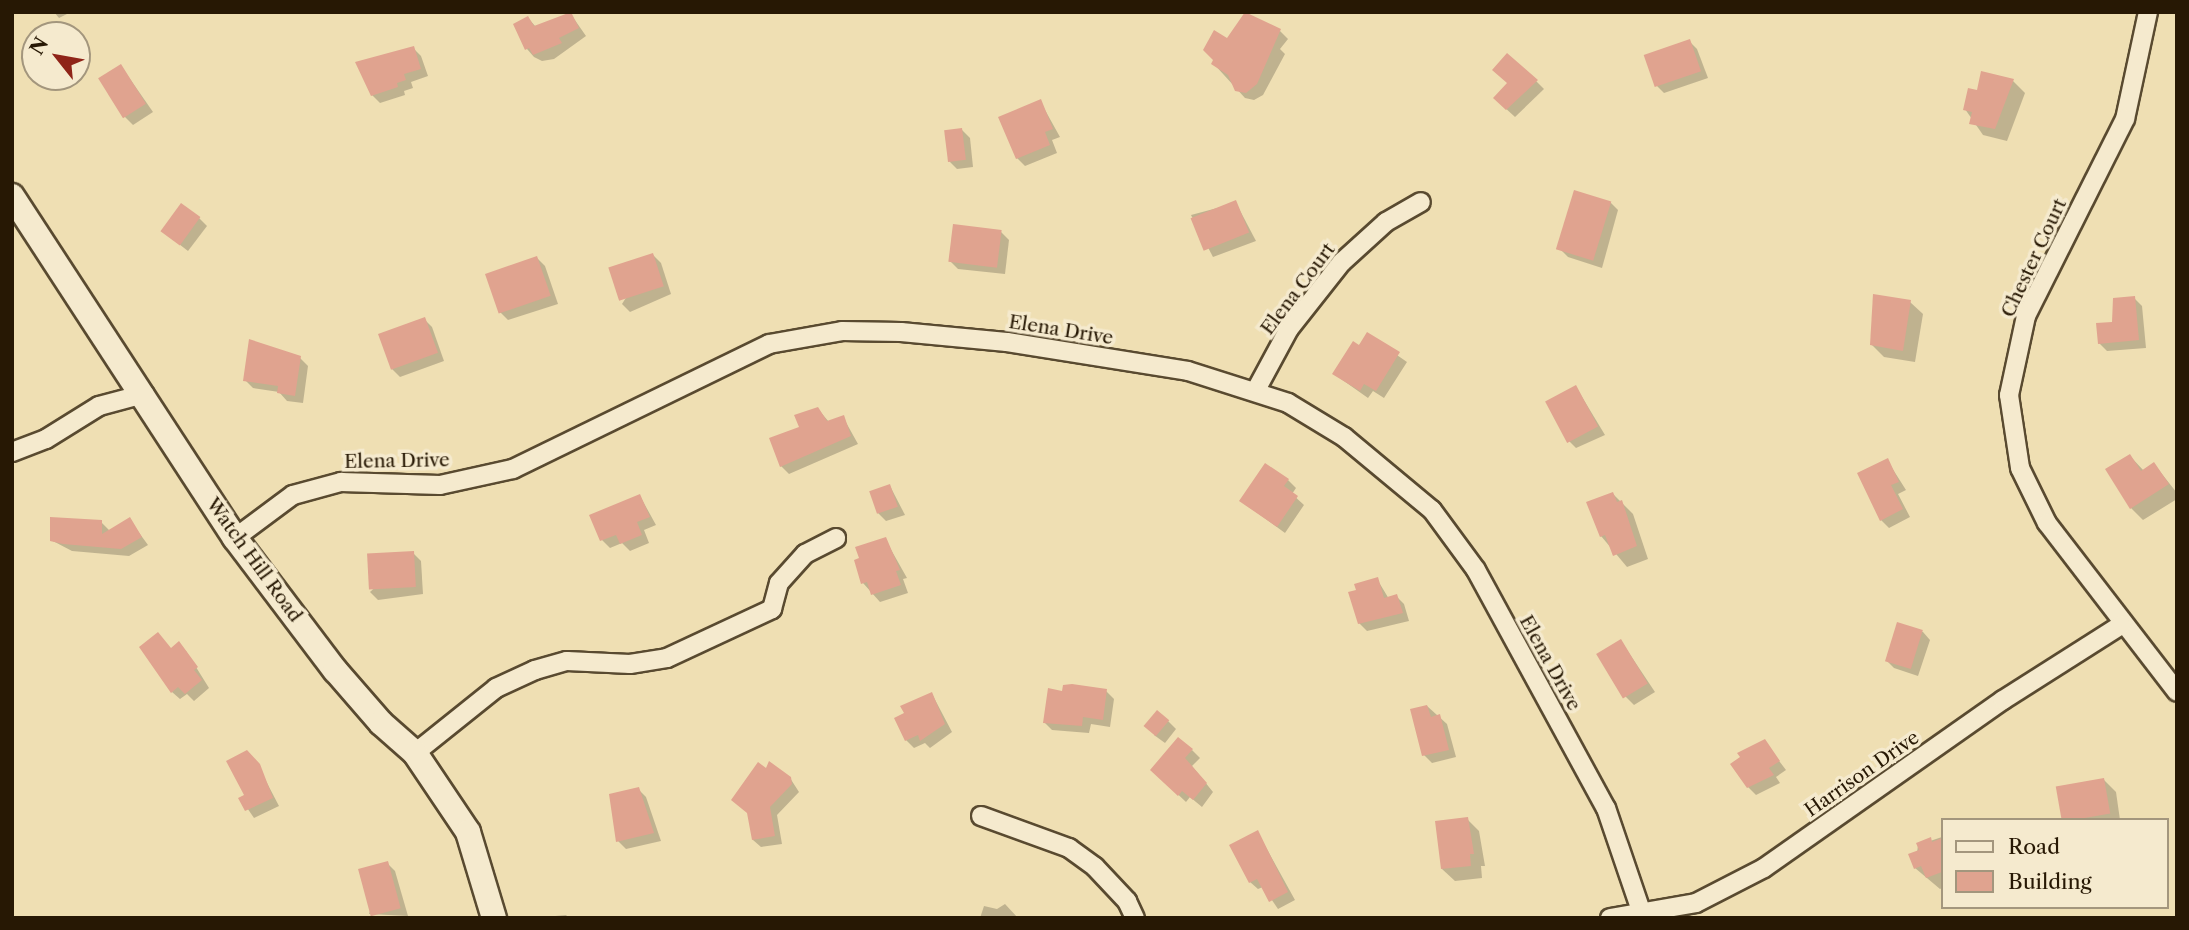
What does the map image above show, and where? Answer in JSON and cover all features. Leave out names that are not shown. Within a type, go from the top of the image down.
[{"type":"street","name":"Chester Court","points":[[2148,12],[2125,119],[2026,316],[2009,394],[2020,468],[2047,523],[2121,625],[2177,692]]},
{"type":"street","name":"Watch Hill Road","points":[[12,196],[132,397],[335,670],[381,723],[415,753],[468,832],[494,918]]},
{"type":"street","name":"Elena Court","points":[[1256,390],[1289,329],[1342,262],[1386,222],[1421,202]]},
{"type":"street","name":"Elena Drive","points":[[235,538],[293,495],[341,482],[440,485],[513,469],[769,344],[842,331],[1007,342],[1188,371],[1256,390],[1344,437],[1432,510],[1476,570],[1606,808],[1641,911]]},
{"type":"street","points":[[12,452],[46,439],[99,406],[132,397]]},
{"type":"street","points":[[415,753],[496,688],[535,670],[567,661],[630,664],[667,658],[772,609],[779,583],[796,564],[836,538]]},
{"type":"street","name":"Harrison Drive","points":[[1610,918],[1696,903],[1764,868],[2003,701],[2121,625]]},
{"type":"street","points":[[981,816],[1069,848],[1095,867],[1127,901],[1135,918]]},
{"type":"building","points":[[571,12],[579,28],[559,38],[562,43],[533,55],[529,48],[525,50],[513,24],[528,16],[534,26]]},
{"type":"building","points":[[1245,12],[1281,29],[1257,84],[1246,93],[1235,91],[1228,75],[1211,64],[1213,60],[1203,50],[1214,30],[1227,38]]},
{"type":"building","points":[[1690,39],[1701,71],[1655,87],[1644,55]]},
{"type":"building","points":[[414,46],[421,69],[404,74],[406,80],[397,83],[398,87],[371,96],[355,62]]},
{"type":"building","points":[[1507,53],[1538,80],[1506,110],[1493,98],[1507,83],[1492,70]]},
{"type":"building","points":[[121,64],[146,104],[123,118],[98,78]]},
{"type":"building","points":[[1981,71],[2014,79],[1995,129],[1969,124],[1972,112],[1963,110],[1968,88],[1977,90]]},
{"type":"building","points":[[1041,99],[1053,129],[1045,132],[1050,145],[1016,159],[998,117]]},
{"type":"building","points":[[962,128],[966,160],[948,162],[944,130]]},
{"type":"building","points":[[1574,190],[1611,201],[1593,261],[1556,249]]},
{"type":"building","points":[[1236,200],[1249,232],[1204,251],[1191,218]]},
{"type":"building","points":[[181,203],[200,217],[180,245],[160,231]]},
{"type":"building","points":[[953,224],[1002,230],[997,268],[948,262]]},
{"type":"building","points":[[653,253],[664,286],[619,301],[608,268]]},
{"type":"building","points":[[537,256],[551,296],[499,314],[485,274]]},
{"type":"building","points":[[1873,294],[1911,300],[1903,351],[1870,345]]},
{"type":"building","points":[[2135,296],[2139,340],[2098,344],[2096,323],[2112,322],[2113,298]]},
{"type":"building","points":[[425,317],[438,353],[391,370],[378,334]]},
{"type":"building","points":[[1367,332],[1400,352],[1376,391],[1364,384],[1360,391],[1332,374],[1353,341],[1359,345]]},
{"type":"building","points":[[249,339],[301,356],[295,396],[277,393],[278,386],[243,381]]},
{"type":"building","points":[[1576,385],[1598,426],[1567,443],[1545,401]]},
{"type":"building","points":[[818,407],[827,421],[844,415],[851,436],[780,467],[769,438],[799,427],[794,415]]},
{"type":"building","points":[[2130,454],[2141,471],[2154,462],[2169,484],[2130,509],[2105,469]]},
{"type":"building","points":[[1888,458],[1899,482],[1891,485],[1903,509],[1880,521],[1857,473]]},
{"type":"building","points":[[1265,463],[1289,479],[1284,486],[1298,496],[1277,527],[1239,501]]},
{"type":"building","points":[[890,484],[898,507],[877,514],[869,491]]},
{"type":"building","points":[[1613,492],[1617,502],[1622,500],[1637,546],[1613,556],[1605,535],[1600,537],[1586,502]]},
{"type":"building","points":[[640,494],[650,517],[637,522],[642,535],[620,544],[616,535],[600,541],[589,515]]},
{"type":"building","points":[[50,517],[102,520],[102,534],[130,517],[142,537],[121,549],[63,544],[50,541]]},
{"type":"building","points":[[886,537],[900,570],[896,571],[901,585],[871,595],[867,582],[861,584],[854,560],[859,558],[855,547]]},
{"type":"building","points":[[414,551],[416,587],[369,589],[367,553]]},
{"type":"building","points":[[1378,577],[1384,598],[1397,594],[1403,613],[1358,624],[1348,592],[1356,590],[1354,584]]},
{"type":"building","points":[[1897,622],[1923,630],[1911,669],[1885,661]]},
{"type":"building","points":[[158,632],[171,648],[179,641],[198,667],[194,670],[202,680],[185,694],[178,687],[171,693],[139,647]]},
{"type":"building","points":[[1621,639],[1648,684],[1623,699],[1596,654]]},
{"type":"building","points":[[1063,685],[1107,689],[1103,720],[1083,717],[1082,726],[1043,723],[1048,688],[1062,691]]},
{"type":"building","points":[[932,692],[945,724],[920,741],[918,735],[905,741],[894,718],[904,713],[900,706]]},
{"type":"building","points":[[1427,705],[1431,717],[1440,714],[1449,750],[1422,756],[1410,709]]},
{"type":"building","points":[[1157,710],[1169,720],[1156,736],[1144,726]]},
{"type":"building","points":[[1178,737],[1193,749],[1185,758],[1207,783],[1193,800],[1182,791],[1178,796],[1150,770]]},
{"type":"building","points":[[1765,739],[1780,761],[1769,768],[1774,775],[1747,788],[1730,764],[1740,757],[1737,753]]},
{"type":"building","points":[[247,750],[260,764],[273,798],[245,811],[238,798],[244,795],[226,761]]},
{"type":"building","points":[[769,761],[791,777],[792,784],[770,807],[775,836],[752,840],[747,813],[731,800],[758,762],[766,768]]},
{"type":"building","points":[[2104,778],[2110,813],[2084,818],[2061,818],[2056,787]]},
{"type":"building","points":[[639,787],[654,833],[616,842],[609,794]]},
{"type":"building","points":[[1468,817],[1474,854],[1470,854],[1471,866],[1441,869],[1435,821]]},
{"type":"building","points":[[1258,830],[1288,892],[1269,902],[1257,879],[1249,883],[1229,845]]},
{"type":"building","points":[[1931,837],[1932,842],[1940,839],[1940,873],[1926,878],[1921,866],[1914,869],[1908,854],[1919,850],[1916,843]]},
{"type":"building","points":[[388,861],[401,908],[371,916],[358,869]]}]
